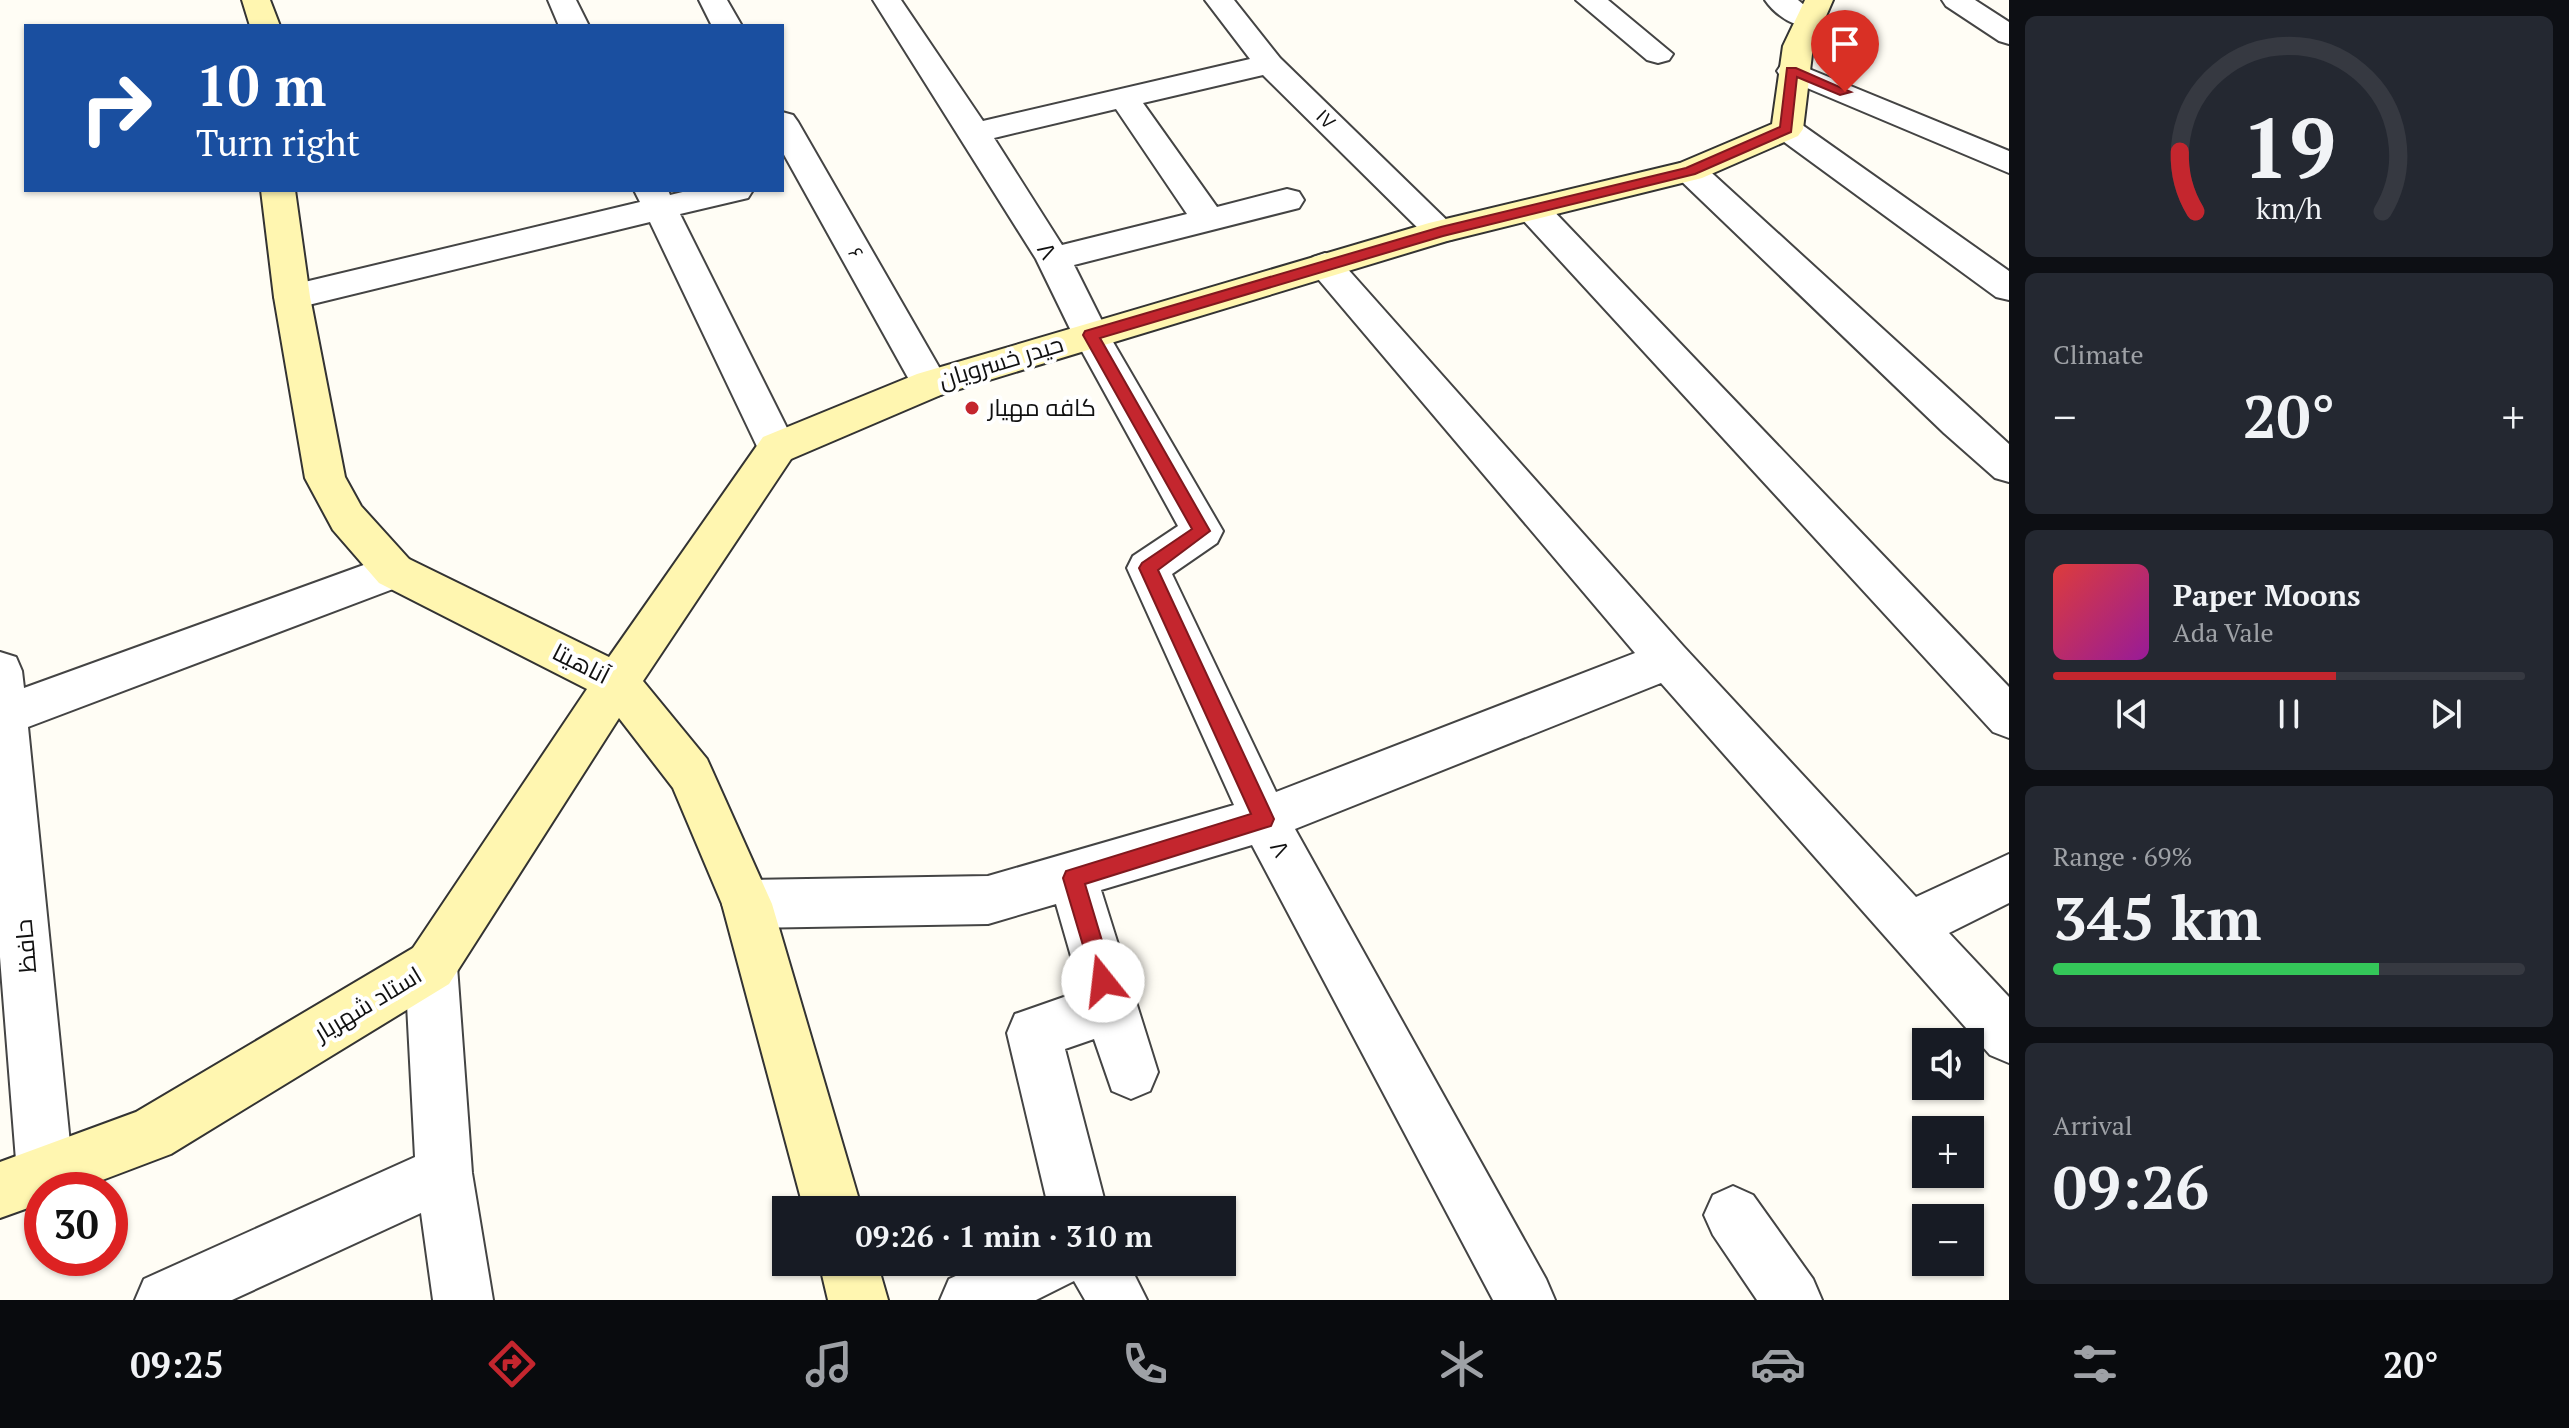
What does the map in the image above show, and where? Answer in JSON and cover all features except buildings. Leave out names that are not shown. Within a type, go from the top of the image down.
[{"type":"street","points":[[256,0],[264,24]]},
{"type":"street","points":[[713,0],[726,24]]},
{"type":"street","name":"۸","points":[[887,0],[1053,259],[1091,335],[1202,531],[1148,568],[1264,819],[1525,1300]]},
{"type":"street","name":"۱۷","points":[[1219,0],[1269,64],[1441,231]]},
{"type":"street","points":[[1590,0],[1658,54]]},
{"type":"street","points":[[1956,0],[2009,35]]},
{"type":"street","points":[[1801,6],[1787,129],[2009,288]]},
{"type":"street","points":[[975,133],[1269,64]]},
{"type":"street","points":[[1792,71],[2009,163]]},
{"type":"street","points":[[1125,100],[1208,219]]},
{"type":"street","name":"۶","points":[[784,129],[797,177],[930,384]]},
{"type":"street","name":"حیدر خسرویان","points":[[777,448],[930,384],[1441,231],[1690,171],[1787,129]]},
{"type":"street","points":[[1690,171],[1958,423],[2009,467]]},
{"type":"street","name":"آناهیتا","points":[[278,192],[292,297],[325,478],[347,518],[394,571],[617,682],[690,774],[747,904],[829,1196]]},
{"type":"street","points":[[292,297],[654,198],[716,192]]},
{"type":"street","points":[[617,682],[777,448],[654,198]]},
{"type":"street","points":[[1053,259],[1287,200]]},
{"type":"street","points":[[1533,210],[2009,718]]},
{"type":"street","points":[[1325,265],[1668,660],[2009,1036]]},
{"type":"street","points":[[2,701],[394,571]]},
{"type":"street","points":[[747,904],[988,900],[1073,878],[1264,819],[1668,660]]},
{"type":"street","name":"استاد شهریار","points":[[23,1182],[151,1134],[431,966],[617,682]]},
{"type":"street","name":"حافظ","points":[[2,701],[23,1182]]},
{"type":"street","points":[[1073,878],[1131,1072]]},
{"type":"street","points":[[1909,926],[2009,878]]},
{"type":"street","points":[[431,966],[444,1173],[463,1300]]},
{"type":"street","points":[[1075,1196],[1034,1033],[1111,1007]]},
{"type":"street","points":[[165,1300],[444,1173]]},
{"type":"street","points":[[1733,1215],[1792,1300]]},
{"type":"street","points":[[852,1276],[858,1300]]},
{"type":"street","points":[[970,1300],[1022,1276]]},
{"type":"street","points":[[1104,1276],[1117,1300]]},
{"type":"place","name":"کافه مهیار","points":[[972,408]]},
{"type":"route","points":[[1103,981],[1073,878],[1264,819],[1148,568],[1202,531],[1091,335],[1441,231],[1690,171],[1787,129],[1792,71],[1845,92]]}]
